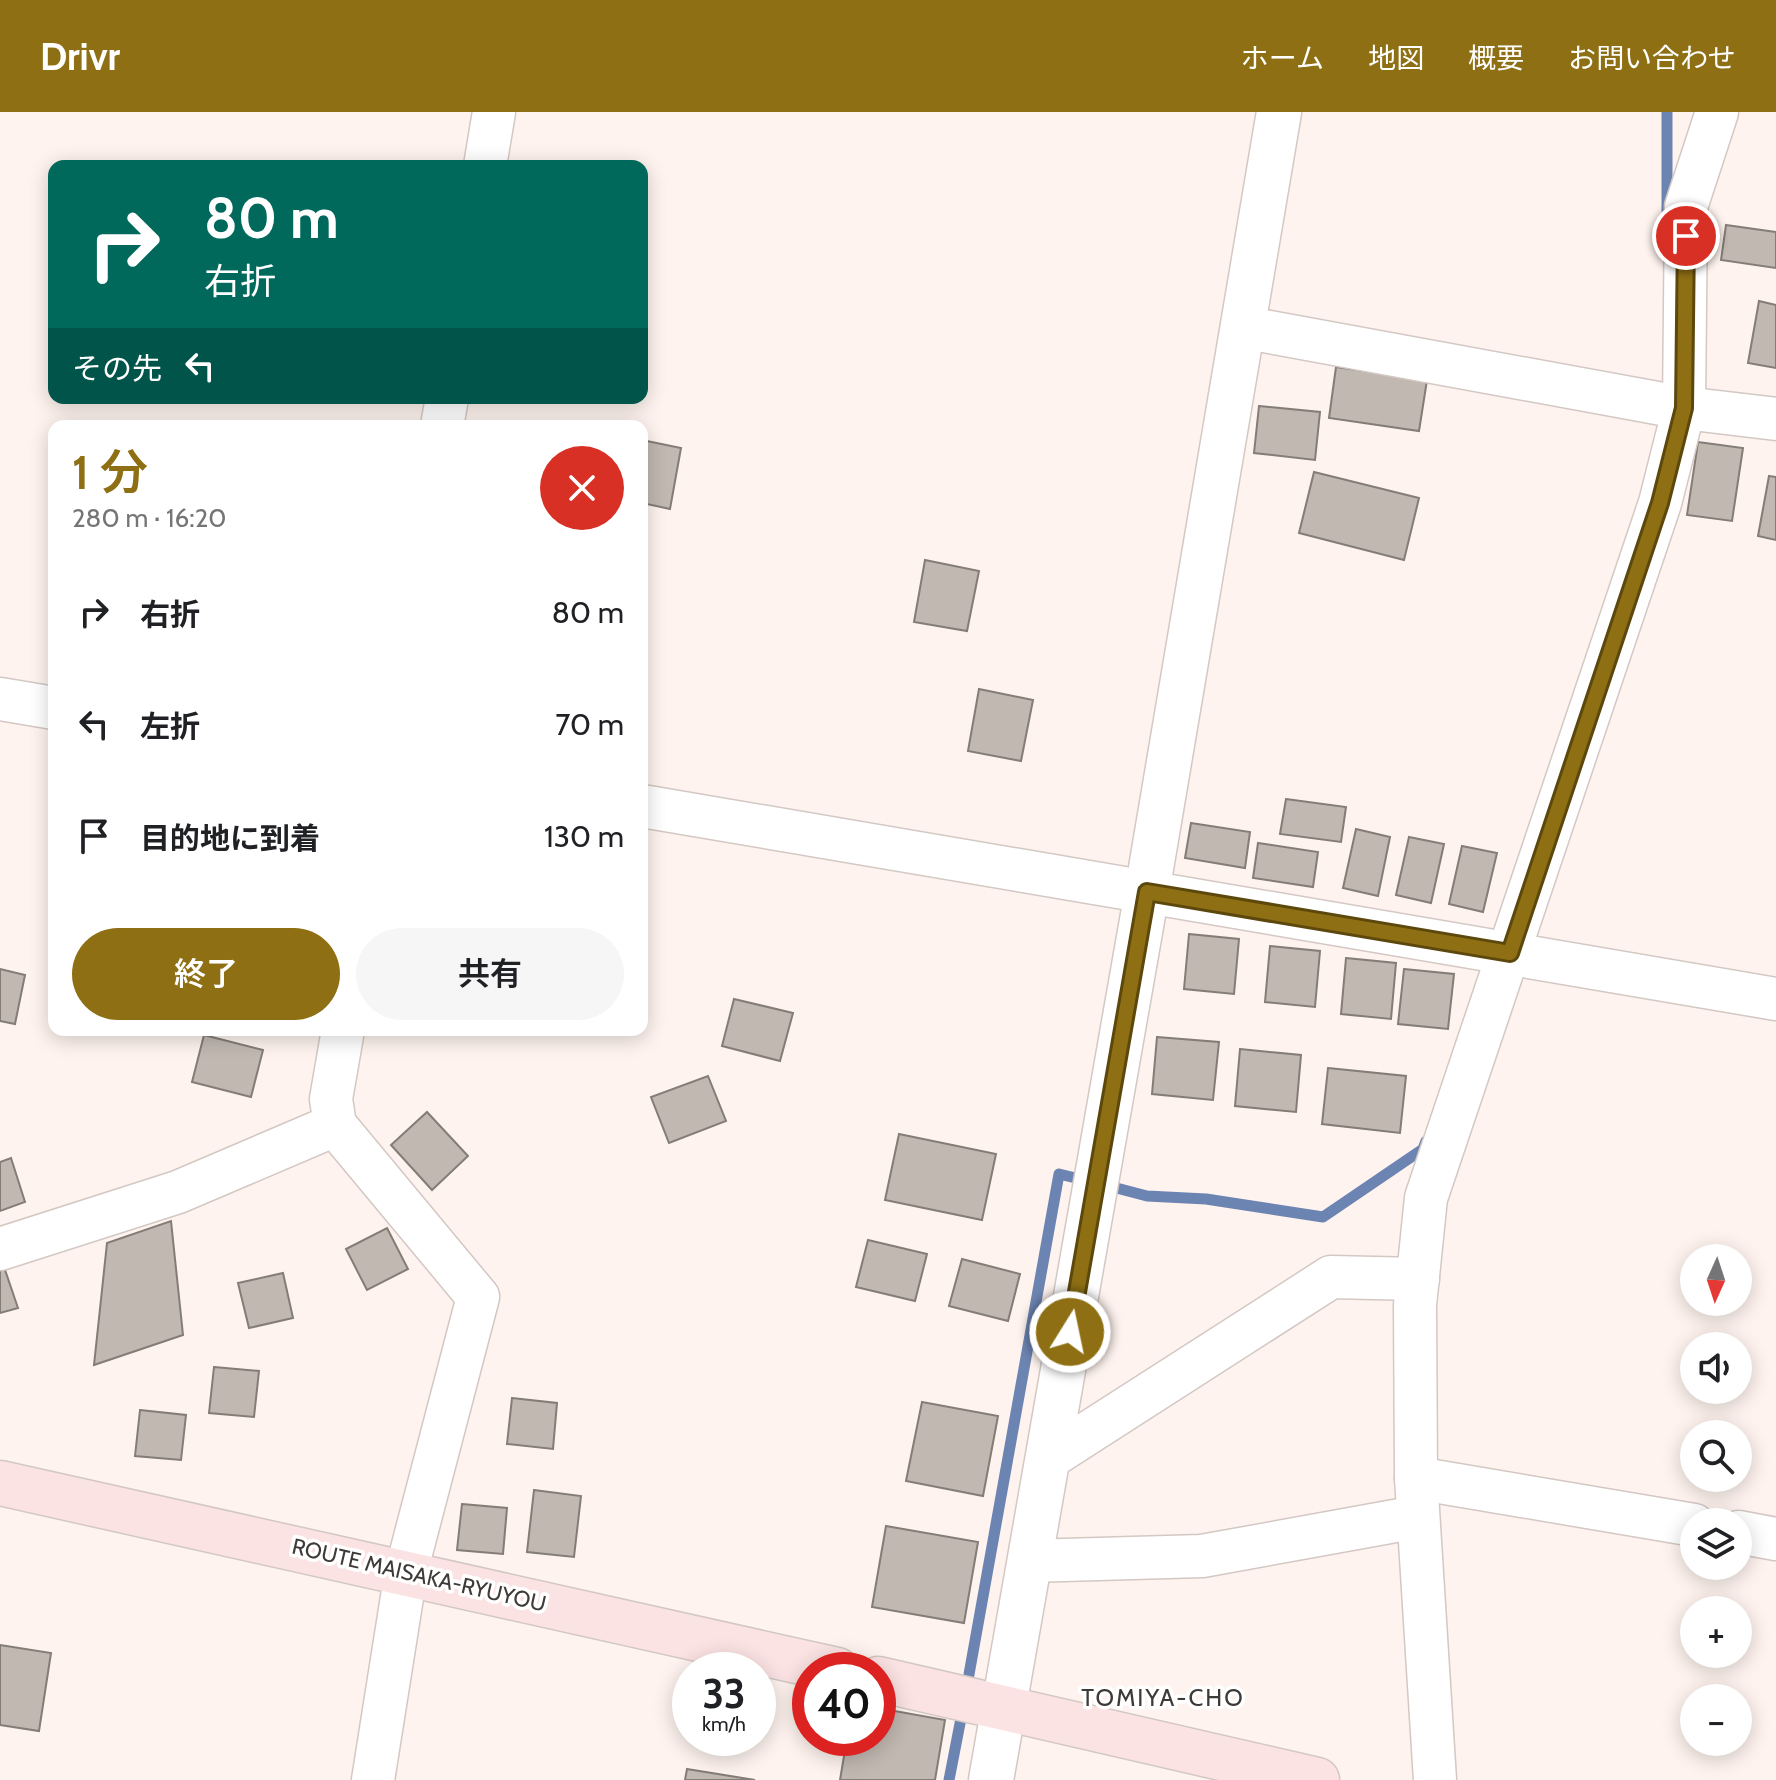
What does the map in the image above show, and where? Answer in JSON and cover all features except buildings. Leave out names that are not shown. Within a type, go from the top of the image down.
[{"type":"main road","name":"ROUTE MAISAKA-RYUYOU","points":[[0,1483],[792,1660]]},
{"type":"main road","points":[[896,1683],[1317,1780]]},
{"type":"street","points":[[486,160],[494,112]]},
{"type":"street","points":[[991,1780],[1147,892],[1279,112]]},
{"type":"street","points":[[1435,1780],[1416,1497],[1415,1305],[1426,1198],[1660,503],[1684,408],[1686,207],[1717,112]]},
{"type":"street","points":[[1242,327],[1684,408],[1776,419]]},
{"type":"street","points":[[0,699],[48,707]]},
{"type":"street","points":[[648,807],[1776,999]]},
{"type":"street","points":[[342,1036],[331,1099],[335,1125],[478,1297],[406,1572],[373,1780]]},
{"type":"street","points":[[0,1249],[178,1192],[335,1125]]},
{"type":"street","points":[[1049,1458],[1331,1277],[1418,1279]]},
{"type":"street","points":[[1029,1561],[1202,1556],[1416,1497],[1680,1524]]},
{"type":"street","points":[[1752,1535],[1776,1539]]},
{"type":"waterway","points":[[1667,112],[1667,211]]},
{"type":"waterway","points":[[1105,1185],[1147,1196],[1206,1199],[1323,1217],[1423,1149],[1426,1141]]},
{"type":"waterway","points":[[966,1691],[1059,1174],[1088,1181]]},
{"type":"waterway","points":[[949,1780],[963,1708]]},
{"type":"district","name":"TOMIYA-CHO","points":[[1163,1697]]},
{"type":"route","points":[[1070,1332],[1147,892],[1510,953],[1660,503],[1684,408],[1686,236]]}]
